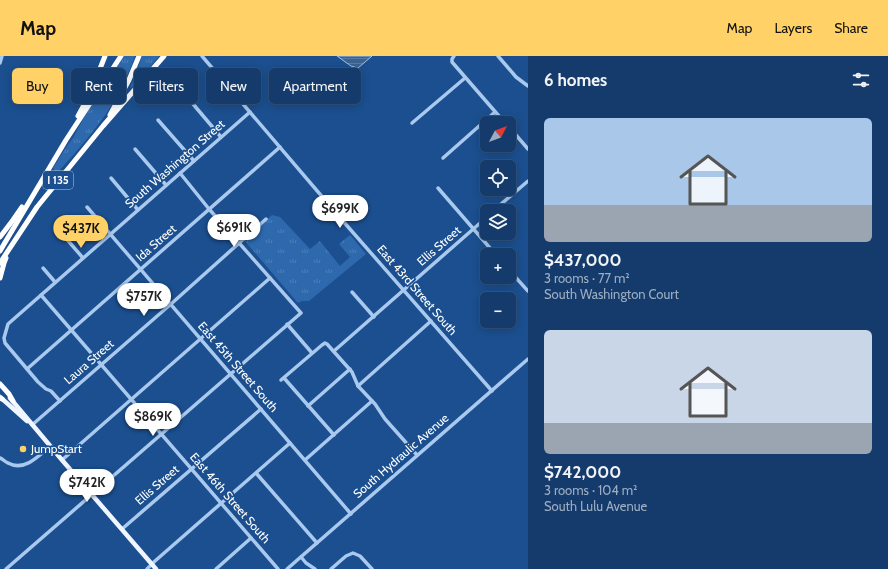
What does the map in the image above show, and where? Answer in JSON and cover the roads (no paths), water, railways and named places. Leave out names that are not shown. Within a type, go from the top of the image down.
[{"type":"highway","points":[[66,140],[90,94],[105,56]]},
{"type":"highway","name":"I 135","points":[[0,251],[66,140],[121,56]]},
{"type":"highway","points":[[103,126],[129,80],[139,56]]},
{"type":"highway","name":"I 135","points":[[0,263],[37,207],[103,126],[164,56]]},
{"type":"highway","points":[[0,237],[51,165]]},
{"type":"highway","points":[[0,278],[4,263],[16,237]]},
{"type":"highway","points":[[0,384],[9,394],[12,401]]},
{"type":"main road","points":[[0,388],[25,415],[156,569]]},
{"type":"main road","points":[[1,398],[32,425]]},
{"type":"street","points":[[0,63],[2,56]]},
{"type":"street","name":"East 43rd Street South","points":[[202,56],[492,391]]},
{"type":"street","points":[[498,56],[516,77],[528,86]]},
{"type":"street","points":[[453,58],[452,62],[499,116]]},
{"type":"street","points":[[412,124],[465,78]]},
{"type":"street","points":[[193,104],[221,137]]},
{"type":"street","name":"South Washington Street","points":[[60,401],[51,391],[46,389],[38,382],[5,343],[4,338],[8,324],[250,112]]},
{"type":"street","points":[[443,158],[496,112]]},
{"type":"street","points":[[158,120],[194,161]]},
{"type":"street","points":[[516,136],[528,150]]},
{"type":"street","name":"Ida Street","points":[[27,369],[280,147]]},
{"type":"street","points":[[135,149],[166,185]]},
{"type":"street","points":[[6,569],[301,313],[209,209],[180,173]]},
{"type":"street","points":[[112,178],[138,210]]},
{"type":"street","points":[[501,204],[528,181]]},
{"type":"street","points":[[438,188],[490,248]]},
{"type":"street","name":"East 45th Street South","points":[[88,207],[351,514]]},
{"type":"street","name":"Laura Street","points":[[32,425],[234,248],[266,218]]},
{"type":"street","name":"Ellis Street","points":[[334,351],[480,222]]},
{"type":"street","points":[[64,236],[83,258]]},
{"type":"street","points":[[43,268],[56,282]]},
{"type":"street","points":[[62,460],[270,278]]},
{"type":"street","points":[[516,278],[528,291]]},
{"type":"street","points":[[352,292],[374,317]]},
{"type":"street","name":"East 46th Street South","points":[[41,295],[278,569]]},
{"type":"street","points":[[358,386],[431,321]]},
{"type":"street","points":[[287,324],[312,353]]},
{"type":"street","points":[[334,435],[283,379],[325,343],[350,369],[358,386],[417,455]]},
{"type":"street","name":"South Hydraulic Avenue","points":[[287,569],[528,359]]},
{"type":"street","points":[[308,406],[350,369]]},
{"type":"street","points":[[305,460],[372,401]]},
{"type":"street","name":"Ellis Street","points":[[122,530],[261,410]]},
{"type":"street","points":[[147,569],[290,443]]},
{"type":"street","points":[[0,458],[9,464],[22,466],[37,458],[50,446]]},
{"type":"street","points":[[256,472],[317,543]]},
{"type":"street","points":[[216,569],[251,538]]},
{"type":"street","points":[[331,569],[350,554],[354,553],[372,569]]},
{"type":"street","points":[[301,557],[314,569]]},
{"type":"place","name":"JumpStart","points":[[23,449]]}]
